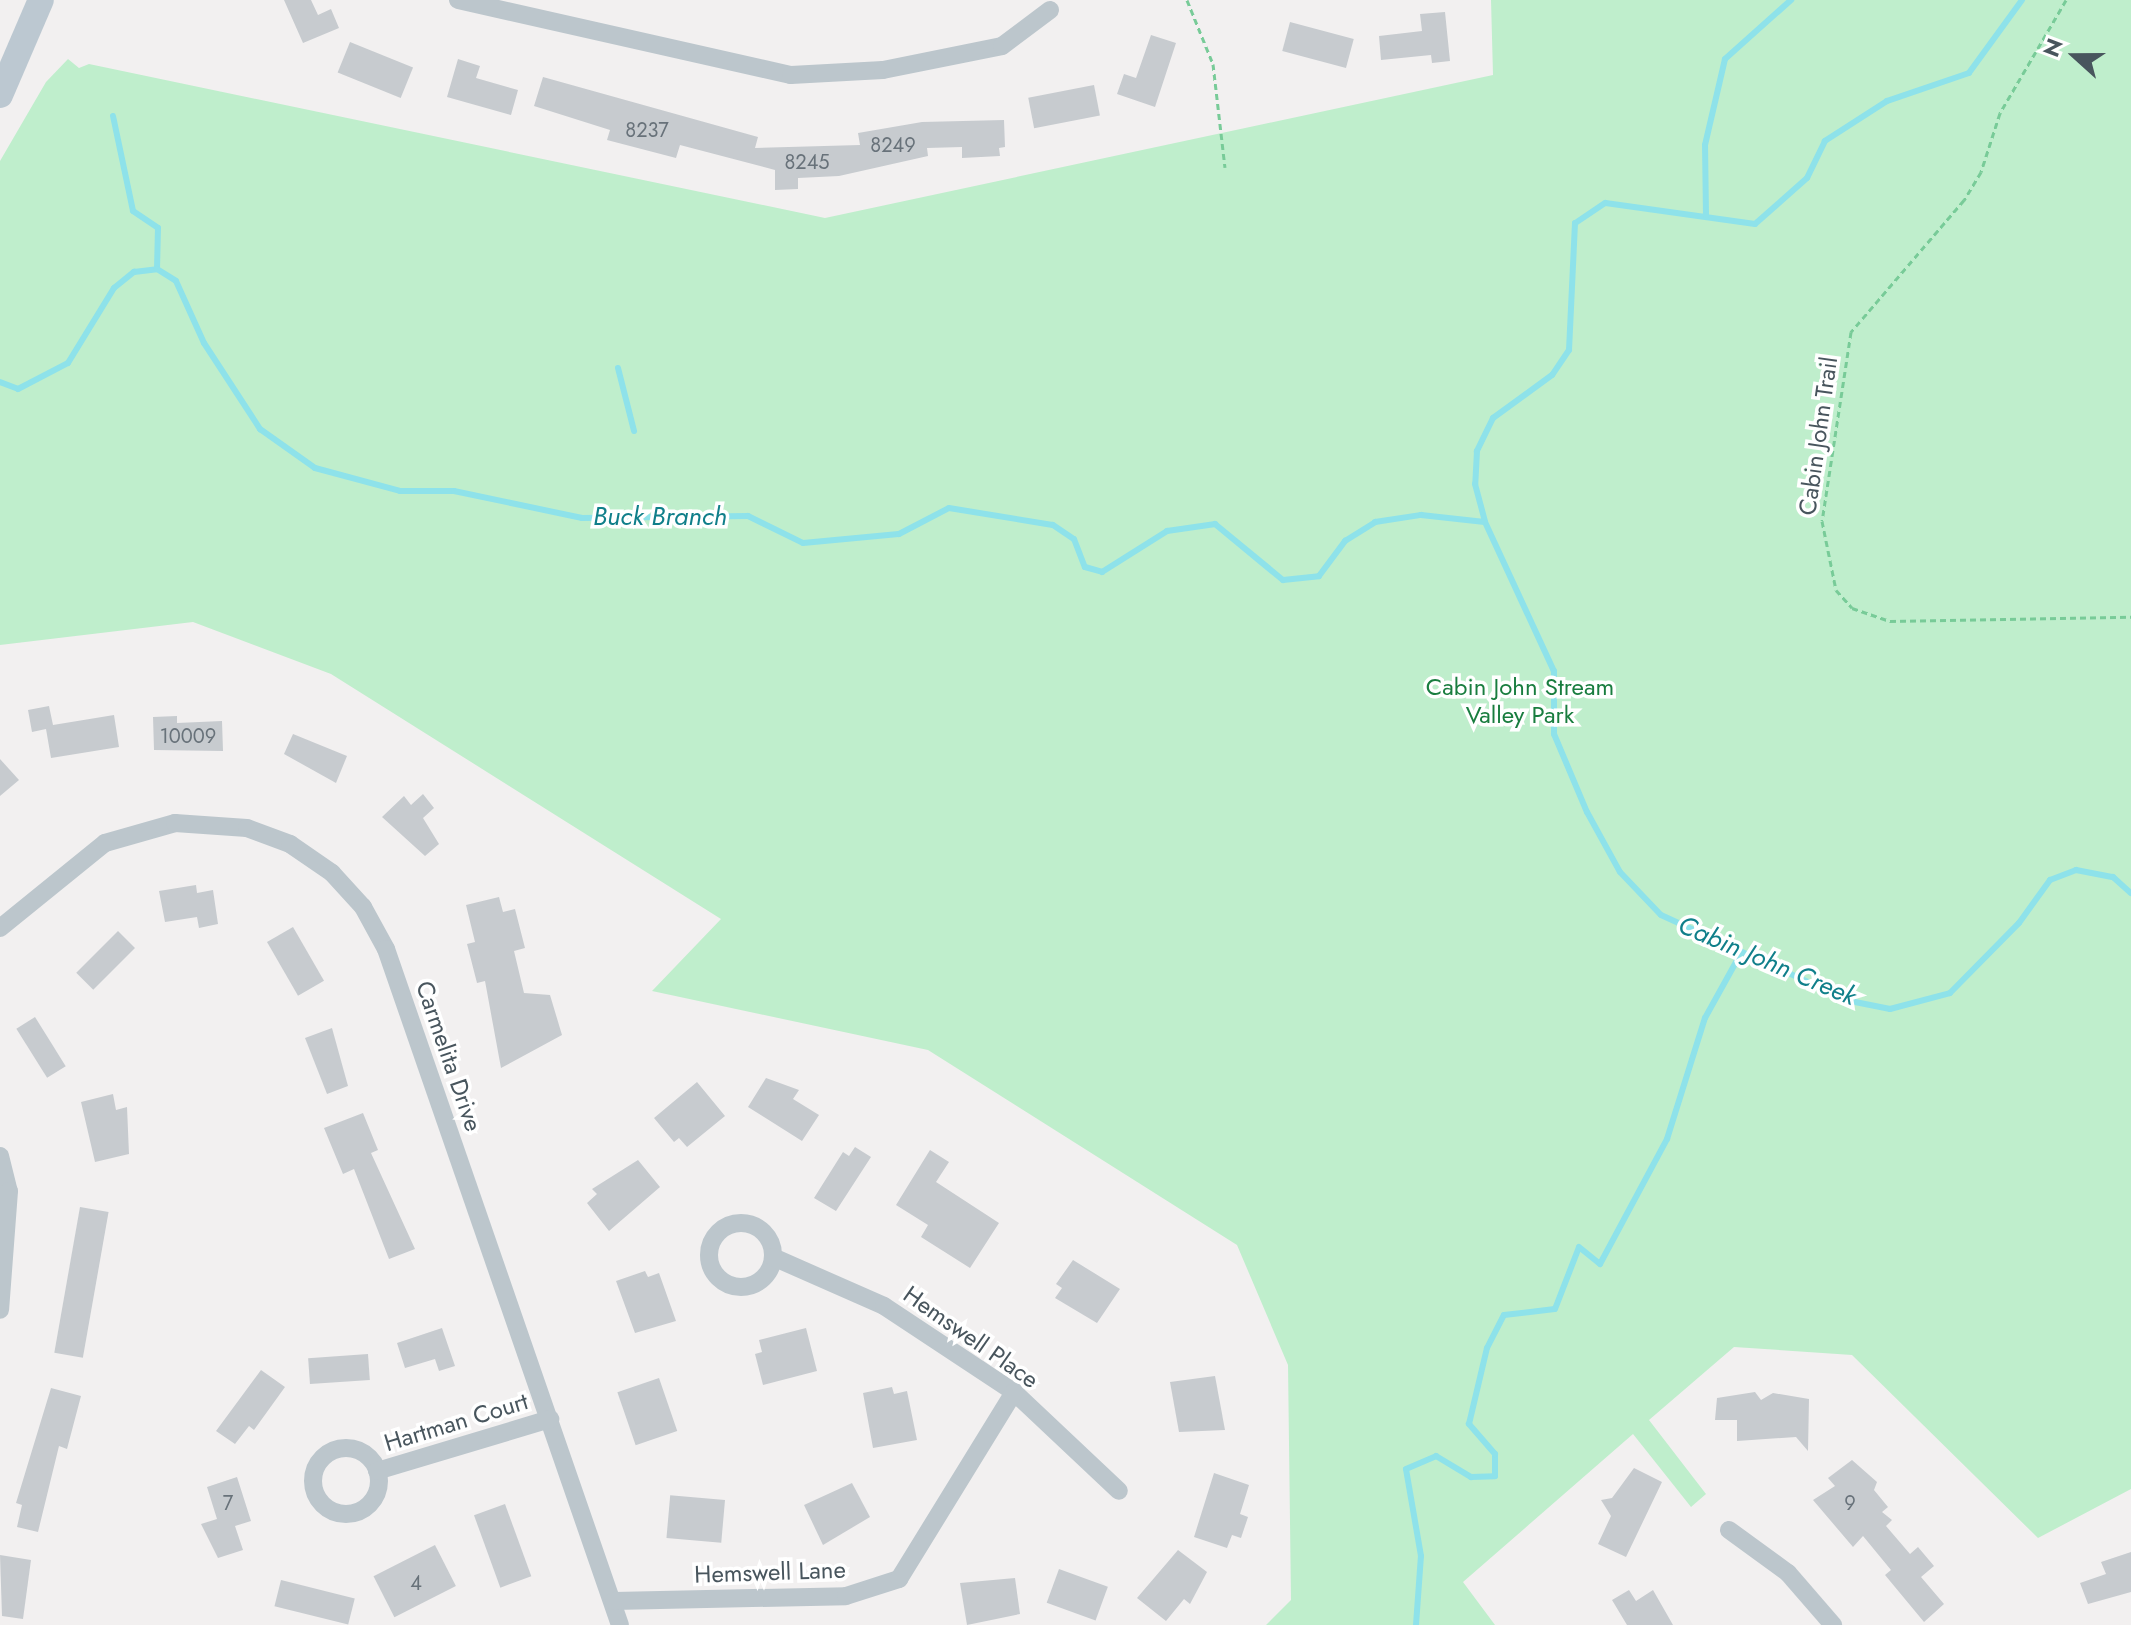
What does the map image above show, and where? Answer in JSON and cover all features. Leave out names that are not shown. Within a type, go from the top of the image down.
[{"type":"main road","points":[[0,95],[41,0]]},
{"type":"street","points":[[458,0],[791,75],[883,70],[1002,46],[1050,10]]},
{"type":"street","name":"Carmelita Drive","points":[[0,928],[105,843],[175,823],[247,828],[290,844],[332,873],[363,907],[386,949],[620,1625]]},
{"type":"street","points":[[0,1156],[9,1191],[0,1310]]},
{"type":"street","name":"Hemswell Place","points":[[773,1257],[884,1306],[1014,1392],[1119,1491]]},
{"type":"street","name":"Hemswell Lane","points":[[614,1601],[846,1596],[899,1579],[1014,1392]]},
{"type":"street","name":"Hartman Court","points":[[377,1471],[550,1419]]},
{"type":"street","points":[[1729,1530],[1788,1573],[1833,1625]]},
{"type":"path","points":[[1187,0],[1213,64],[1225,167]]},
{"type":"path","name":"Cabin John Trail","points":[[2066,0],[2000,113],[1981,172],[1964,200],[1851,332],[1822,521],[1836,590],[1852,608],[1890,621],[2131,617]]},
{"type":"green space","name":"Cabin John Stream Valley Park","points":[[1491,0],[2131,0],[2131,1489],[2038,1538],[1852,1355],[1734,1347],[1649,1420],[1706,1494],[1691,1507],[1633,1434],[1463,1582],[1495,1625],[1266,1625],[1291,1600],[1288,1365],[1237,1245],[928,1050],[652,991],[721,919],[331,674],[193,622],[0,645],[0,161],[46,82],[68,59],[79,68],[89,64],[825,218],[1493,75]]},
{"type":"building","points":[[284,0],[311,0],[318,15],[331,9],[339,28],[303,43]]},
{"type":"building","points":[[1445,12],[1450,61],[1432,63],[1431,55],[1381,60],[1379,36],[1422,31],[1420,14]]},
{"type":"building","points":[[1290,22],[1354,39],[1346,68],[1282,51]]},
{"type":"building","points":[[1151,35],[1176,43],[1155,107],[1117,94],[1124,74],[1136,78]]},
{"type":"building","points":[[350,42],[413,67],[401,98],[338,73]]},
{"type":"building","points":[[458,59],[480,66],[476,78],[518,90],[511,115],[447,97]]},
{"type":"building","points":[[543,77],[758,137],[755,148],[860,145],[858,133],[922,122],[1004,120],[1005,147],[999,148],[1000,156],[962,158],[962,147],[927,148],[928,156],[839,176],[798,178],[798,189],[775,190],[775,170],[680,145],[676,158],[607,140],[610,130],[534,106]]},
{"type":"building","points":[[1094,85],[1100,115],[1034,128],[1028,98]]},
{"type":"building","points":[[49,706],[53,725],[114,715],[119,747],[51,758],[46,729],[32,732],[28,710]]},
{"type":"building","points":[[177,716],[177,723],[222,721],[223,751],[154,750],[153,717]]},
{"type":"building","points":[[293,734],[347,756],[336,783],[284,754]]},
{"type":"building","points":[[0,759],[19,780],[0,796]]},
{"type":"building","points":[[423,794],[434,808],[423,818],[439,844],[425,856],[382,817],[404,796],[411,805]]},
{"type":"building","points":[[196,885],[197,893],[213,890],[218,924],[199,928],[197,917],[165,922],[159,891]]},
{"type":"building","points":[[499,897],[503,912],[515,909],[525,948],[514,951],[524,993],[550,995],[562,1035],[501,1068],[485,981],[477,983],[467,944],[475,942],[466,905]]},
{"type":"building","points":[[293,927],[324,981],[298,996],[267,942]]},
{"type":"building","points":[[118,931],[135,948],[93,990],[76,973]]},
{"type":"building","points":[[35,1017],[66,1066],[47,1078],[16,1029]]},
{"type":"building","points":[[332,1028],[348,1086],[327,1094],[305,1038]]},
{"type":"building","points":[[766,1078],[799,1090],[793,1099],[819,1115],[802,1141],[748,1107]]},
{"type":"building","points":[[697,1082],[725,1116],[687,1147],[679,1138],[674,1142],[654,1118]]},
{"type":"building","points":[[113,1094],[116,1110],[127,1107],[129,1154],[95,1162],[81,1102]]},
{"type":"building","points":[[363,1113],[378,1150],[371,1153],[415,1249],[389,1259],[354,1169],[343,1174],[324,1128]]},
{"type":"building","points":[[855,1147],[871,1157],[836,1211],[814,1198],[843,1152],[849,1156]]},
{"type":"building","points":[[930,1150],[949,1162],[936,1182],[999,1223],[970,1268],[921,1237],[928,1225],[896,1205]]},
{"type":"building","points":[[638,1160],[660,1187],[609,1231],[587,1203],[597,1194],[592,1189]]},
{"type":"building","points":[[80,1207],[109,1212],[83,1358],[54,1353]]},
{"type":"building","points":[[1073,1260],[1120,1289],[1097,1323],[1055,1298],[1062,1288],[1056,1284]]},
{"type":"building","points":[[645,1271],[648,1277],[659,1273],[676,1321],[635,1333],[616,1281]]},
{"type":"building","points":[[442,1328],[455,1366],[439,1371],[435,1359],[405,1368],[397,1343]]},
{"type":"building","points":[[806,1328],[817,1371],[763,1385],[755,1354],[762,1352],[759,1340]]},
{"type":"building","points":[[368,1354],[370,1380],[310,1384],[308,1358]]},
{"type":"building","points":[[261,1370],[285,1387],[254,1430],[249,1426],[235,1444],[216,1431]]},
{"type":"building","points":[[1215,1376],[1225,1430],[1179,1432],[1170,1382]]},
{"type":"building","points":[[659,1378],[677,1431],[636,1445],[617,1392]]},
{"type":"building","points":[[892,1387],[894,1394],[907,1391],[917,1440],[873,1448],[863,1393]]},
{"type":"building","points":[[51,1388],[81,1396],[67,1449],[59,1446],[38,1532],[17,1527],[22,1505],[16,1503]]},
{"type":"building","points":[[1755,1392],[1761,1400],[1773,1393],[1809,1399],[1808,1451],[1796,1437],[1737,1441],[1737,1420],[1715,1420],[1717,1398]]},
{"type":"building","points":[[1852,1460],[1877,1482],[1874,1490],[1888,1507],[1882,1512],[1892,1520],[1886,1526],[1910,1554],[1918,1547],[1934,1566],[1921,1577],[1944,1604],[1924,1622],[1885,1575],[1891,1570],[1863,1536],[1853,1547],[1813,1500],[1835,1486],[1828,1478]]},
{"type":"building","points":[[1634,1468],[1662,1482],[1626,1557],[1598,1544],[1611,1516],[1601,1500],[1612,1498]]},
{"type":"building","points":[[1214,1473],[1249,1485],[1240,1514],[1248,1517],[1241,1538],[1232,1535],[1227,1548],[1194,1537]]},
{"type":"building","points":[[237,1477],[251,1521],[235,1526],[243,1550],[218,1558],[201,1524],[217,1519],[207,1487]]},
{"type":"building","points":[[852,1483],[870,1517],[823,1545],[804,1505]]},
{"type":"building","points":[[670,1495],[725,1500],[721,1543],[666,1538]]},
{"type":"building","points":[[505,1504],[531,1576],[500,1588],[474,1515]]},
{"type":"building","points":[[435,1545],[456,1586],[394,1617],[374,1576]]},
{"type":"building","points":[[1178,1550],[1207,1572],[1190,1604],[1184,1599],[1166,1621],[1137,1598]]},
{"type":"building","points":[[2131,1552],[2131,1592],[2088,1604],[2080,1583],[2106,1574],[2101,1562]]},
{"type":"building","points":[[0,1555],[31,1560],[23,1619],[2,1616]]},
{"type":"building","points":[[1059,1569],[1108,1587],[1096,1621],[1047,1603]]},
{"type":"building","points":[[1015,1578],[1020,1614],[967,1625],[960,1583]]},
{"type":"building","points":[[281,1580],[355,1598],[348,1625],[274,1606]]},
{"type":"building","points":[[1629,1590],[1636,1601],[1653,1590],[1673,1625],[1627,1625],[1612,1600]]},
{"type":"waterway","points":[[1706,215],[1705,145],[1725,59],[1791,0]]},
{"type":"waterway","name":"Cabin John Creek","points":[[2022,0],[1969,73],[1887,101],[1825,141],[1807,178],[1755,224],[1605,203],[1575,223],[1569,350],[1552,375],[1493,418],[1477,451],[1475,484],[1485,522],[1554,671],[1554,734],[1587,812],[1620,872],[1661,915],[1850,1001],[1890,1009],[1950,993],[2019,923],[2050,880],[2076,870],[2113,877],[2131,893]]},
{"type":"waterway","points":[[113,116],[133,211],[158,228],[157,269]]},
{"type":"waterway","name":"Buck Branch","points":[[0,382],[18,389],[68,363],[114,288],[134,272],[157,269],[176,281],[204,343],[260,429],[315,468],[400,491],[454,491],[582,518],[748,516],[803,543],[899,534],[949,508],[1053,525],[1074,539],[1085,567],[1102,572],[1167,531],[1215,524],[1283,580],[1319,576],[1345,541],[1375,522],[1421,515],[1485,522]]},
{"type":"waterway","points":[[618,368],[634,431]]},
{"type":"waterway","points":[[1416,1625],[1421,1556],[1406,1469],[1436,1456],[1471,1477],[1495,1476],[1495,1454],[1469,1424],[1487,1348],[1504,1315],[1555,1309],[1579,1247],[1600,1264],[1667,1139],[1705,1018],[1741,953]]}]
